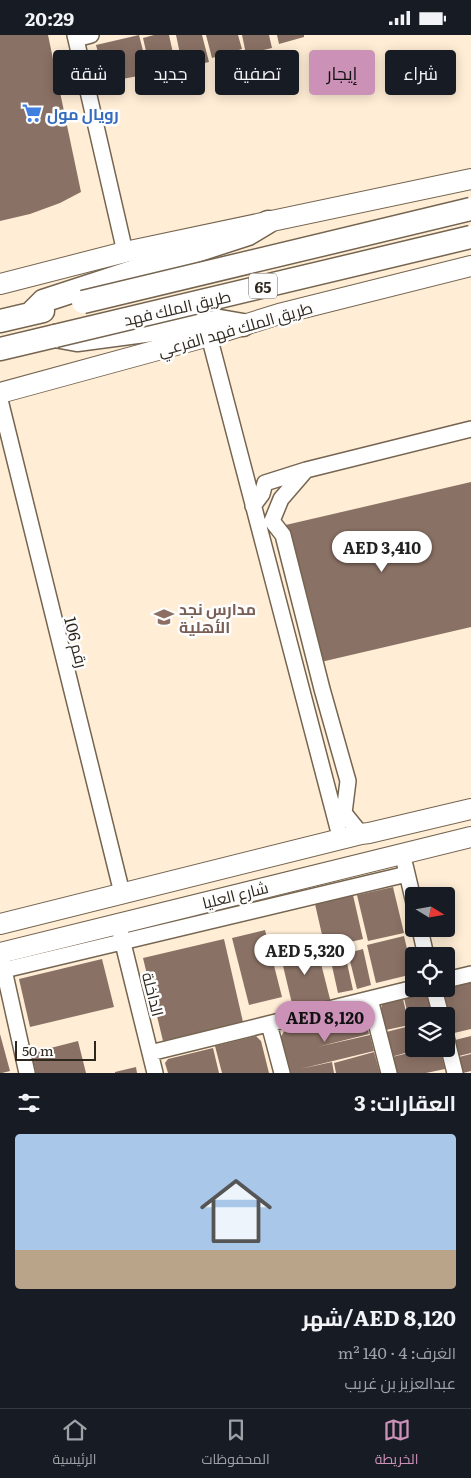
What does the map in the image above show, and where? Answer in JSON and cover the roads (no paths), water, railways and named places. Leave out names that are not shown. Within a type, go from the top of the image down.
[{"type":"highway","name":"طريق الملك فهد","points":[[0,321],[471,209]]},
{"type":"highway","points":[[30,314],[43,301],[248,234],[268,222]]},
{"type":"highway","name":"طريق الملك فهد","points":[[0,349],[471,237]]},
{"type":"highway","points":[[55,336],[77,340],[220,321],[243,325]]},
{"type":"main road","points":[[0,284],[125,252],[471,179]]},
{"type":"main road","name":"طريق الملك فهد الفرعي","points":[[0,393],[209,336],[279,314],[471,267]]},
{"type":"main road","name":"شارع العليا","points":[[0,924],[361,834],[471,809]]},
{"type":"main road","name":"شارع العليا","points":[[1,961],[121,932],[328,871],[471,837]]},
{"type":"main road","points":[[328,871],[342,852],[341,840]]},
{"type":"street","points":[[91,35],[76,37],[125,252]]},
{"type":"street","points":[[209,336],[341,840]]},
{"type":"street","name":"رقم 106","points":[[0,399],[122,893]]},
{"type":"street","points":[[253,506],[262,494],[265,483],[471,429]]},
{"type":"street","points":[[306,471],[281,499],[272,521],[283,535],[322,689],[348,781],[344,813],[361,834]]},
{"type":"street","points":[[402,853],[410,887]]},
{"type":"street","points":[[121,932],[407,874]]},
{"type":"street","name":"الداخلة","points":[[121,932],[155,1073]]},
{"type":"street","points":[[1,961],[27,1073]]},
{"type":"street","points":[[455,978],[471,974]]},
{"type":"street","points":[[150,1053],[405,990]]},
{"type":"street","points":[[370,999],[388,1073]]},
{"type":"street","points":[[269,1023],[282,1073]]},
{"type":"street","points":[[451,1057],[455,1073]]},
{"type":"place","name":"رويال مول","points":[[32,113]]},
{"type":"place","name":"مدارس نجد الأهلية","points":[[164,617]]}]
